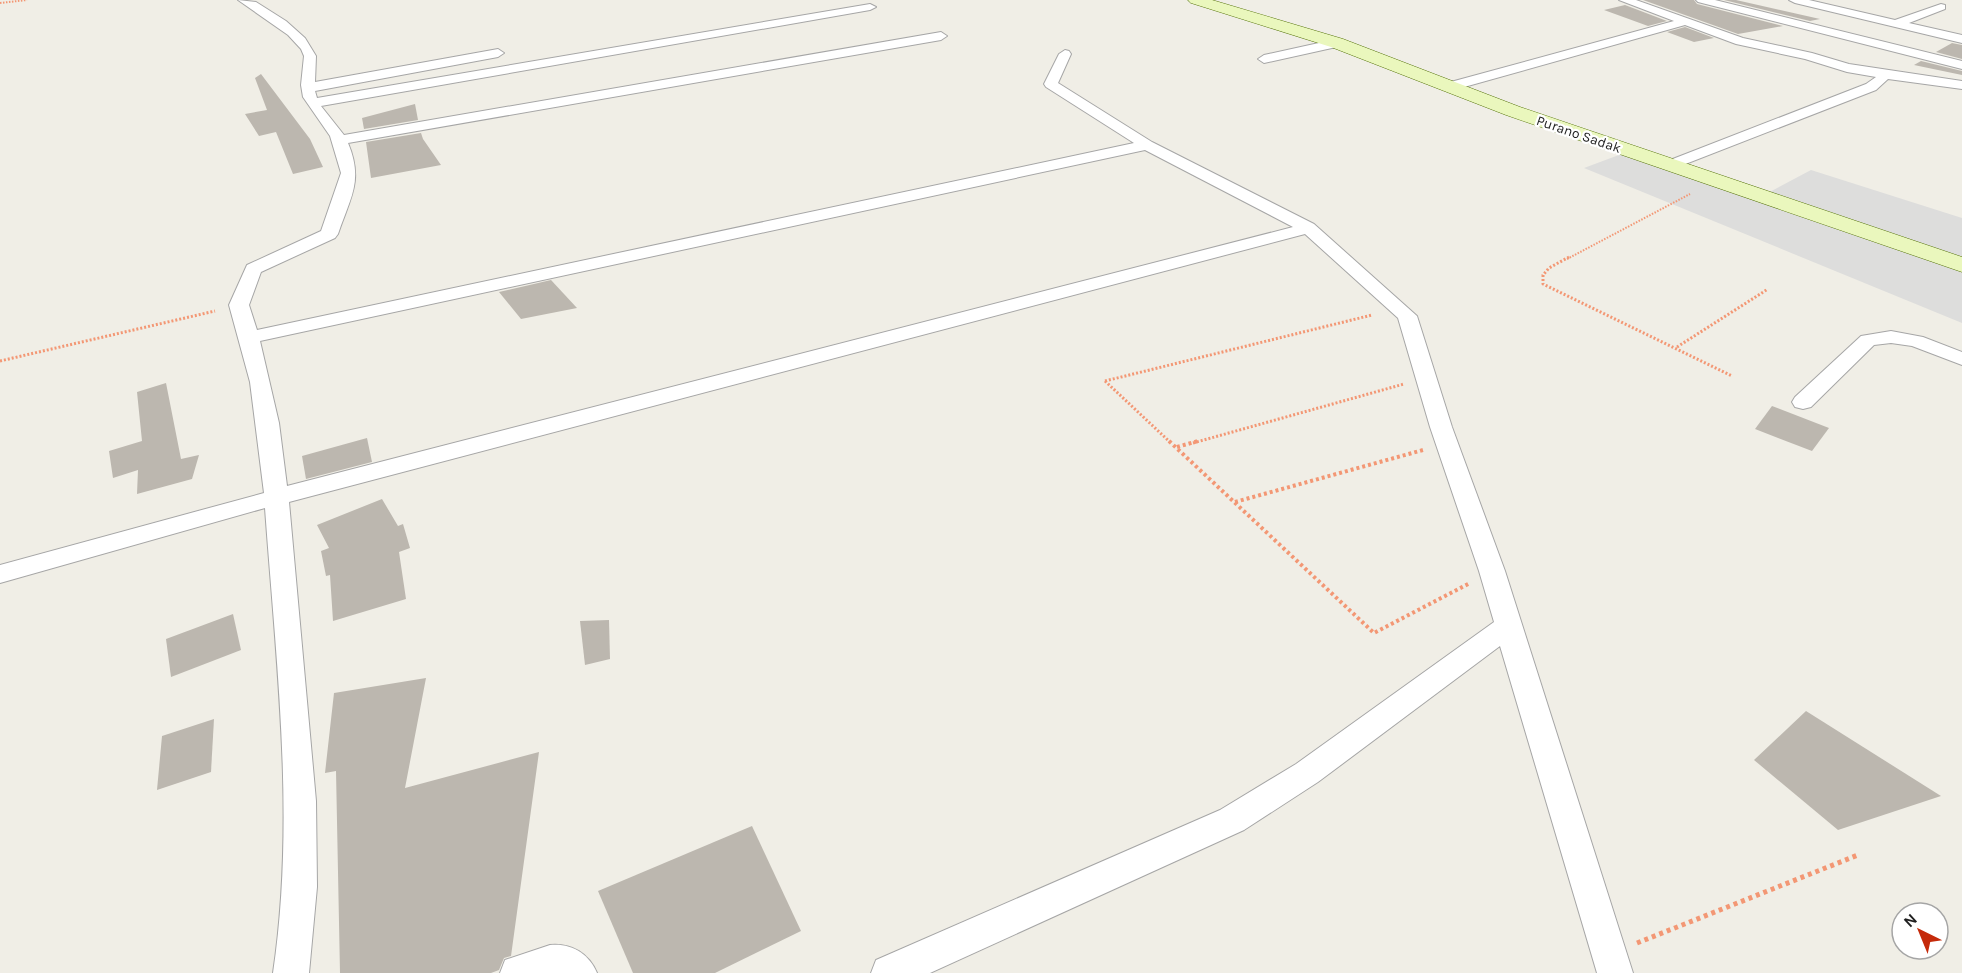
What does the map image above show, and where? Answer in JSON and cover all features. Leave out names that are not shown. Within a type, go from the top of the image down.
[{"type":"main road","name":"Purano Sadak","points":[[1196,0],[1336,43],[1513,111],[1962,265]]},
{"type":"street","points":[[244,0],[258,6],[308,49],[311,58],[310,95],[339,140],[349,174],[329,234],[253,269],[239,305],[250,337],[277,497],[302,820],[299,928],[291,973]]},
{"type":"street","points":[[1625,0],[1740,41],[1808,56],[1847,68],[1962,86]]},
{"type":"street","points":[[1702,0],[1962,64]]},
{"type":"street","points":[[1796,0],[1962,39]]},
{"type":"street","points":[[1809,3],[1822,0]]},
{"type":"street","points":[[310,95],[870,7]]},
{"type":"street","points":[[1895,24],[1941,7]]},
{"type":"street","points":[[1452,86],[1688,21]]},
{"type":"street","points":[[339,140],[941,36]]},
{"type":"street","points":[[1264,59],[1336,43]]},
{"type":"street","points":[[310,95],[498,53]]},
{"type":"street","points":[[1065,54],[1051,84],[1147,145],[1308,228],[1407,316],[1425,378],[1492,571],[1507,627],[1612,964]]},
{"type":"street","points":[[1670,165],[1870,87],[1881,80],[1884,75]]},
{"type":"street","points":[[250,337],[1147,145]]},
{"type":"street","points":[[0,574],[277,497],[1308,228]]},
{"type":"street","points":[[1803,402],[1868,340],[1878,337],[1916,341],[1962,359]]},
{"type":"street","points":[[889,973],[1232,820],[1306,773],[1507,627]]},
{"type":"street","points":[[518,973],[556,961],[568,963],[579,973]]},
{"type":"path","points":[[0,3],[27,0]]},
{"type":"path","points":[[1714,179],[1567,261],[1549,268],[1543,275],[1543,284],[1732,376]]},
{"type":"path","points":[[1676,348],[1767,289]]},
{"type":"path","points":[[0,361],[239,305]]},
{"type":"path","points":[[1399,308],[1105,381],[1374,633],[1492,571]]},
{"type":"path","points":[[1176,447],[1425,378]]},
{"type":"path","points":[[1235,502],[1447,444]]},
{"type":"path","points":[[1612,964],[1858,855]]},
{"type":"shaded area","points":[[1635,149],[1764,195],[1811,170],[1962,218],[1962,323],[1584,168]]},
{"type":"building","points":[[1643,0],[1694,0],[1697,4],[1783,26],[1738,34]]},
{"type":"building","points":[[1724,0],[1736,0],[1820,19],[1810,21]]},
{"type":"building","points":[[1625,5],[1667,21],[1648,26],[1604,10]]},
{"type":"building","points":[[1685,27],[1714,38],[1694,42],[1667,32]]},
{"type":"building","points":[[1952,43],[1962,45],[1962,59],[1936,52]]},
{"type":"building","points":[[1921,61],[1962,71],[1962,75],[1914,65]]},
{"type":"building","points":[[261,74],[310,139],[323,167],[293,174],[276,132],[259,136],[245,114],[267,110],[255,78]]},
{"type":"building","points":[[415,104],[418,120],[364,129],[362,118]]},
{"type":"building","points":[[421,133],[441,165],[371,178],[366,142]]},
{"type":"building","points":[[551,280],[577,308],[521,319],[499,292]]},
{"type":"building","points":[[166,383],[181,459],[199,455],[192,479],[137,494],[138,470],[113,478],[109,451],[142,441],[137,392]]},
{"type":"building","points":[[1772,406],[1829,428],[1812,451],[1755,429]]},
{"type":"building","points":[[367,438],[372,462],[306,479],[302,456]]},
{"type":"building","points":[[382,499],[398,526],[403,524],[410,548],[399,552],[406,599],[333,621],[330,575],[326,576],[321,551],[329,548],[317,525]]},
{"type":"building","points":[[233,614],[241,650],[171,677],[166,639]]},
{"type":"building","points":[[609,620],[610,659],[585,665],[580,621]]},
{"type":"building","points":[[426,678],[405,788],[539,752],[511,956],[504,958],[499,970],[491,973],[340,973],[336,771],[325,773],[334,693]]},
{"type":"building","points":[[1806,711],[1941,796],[1838,830],[1754,760]]},
{"type":"building","points":[[214,719],[211,772],[157,790],[162,736]]},
{"type":"building","points":[[752,826],[801,931],[715,973],[633,973],[598,891]]}]
